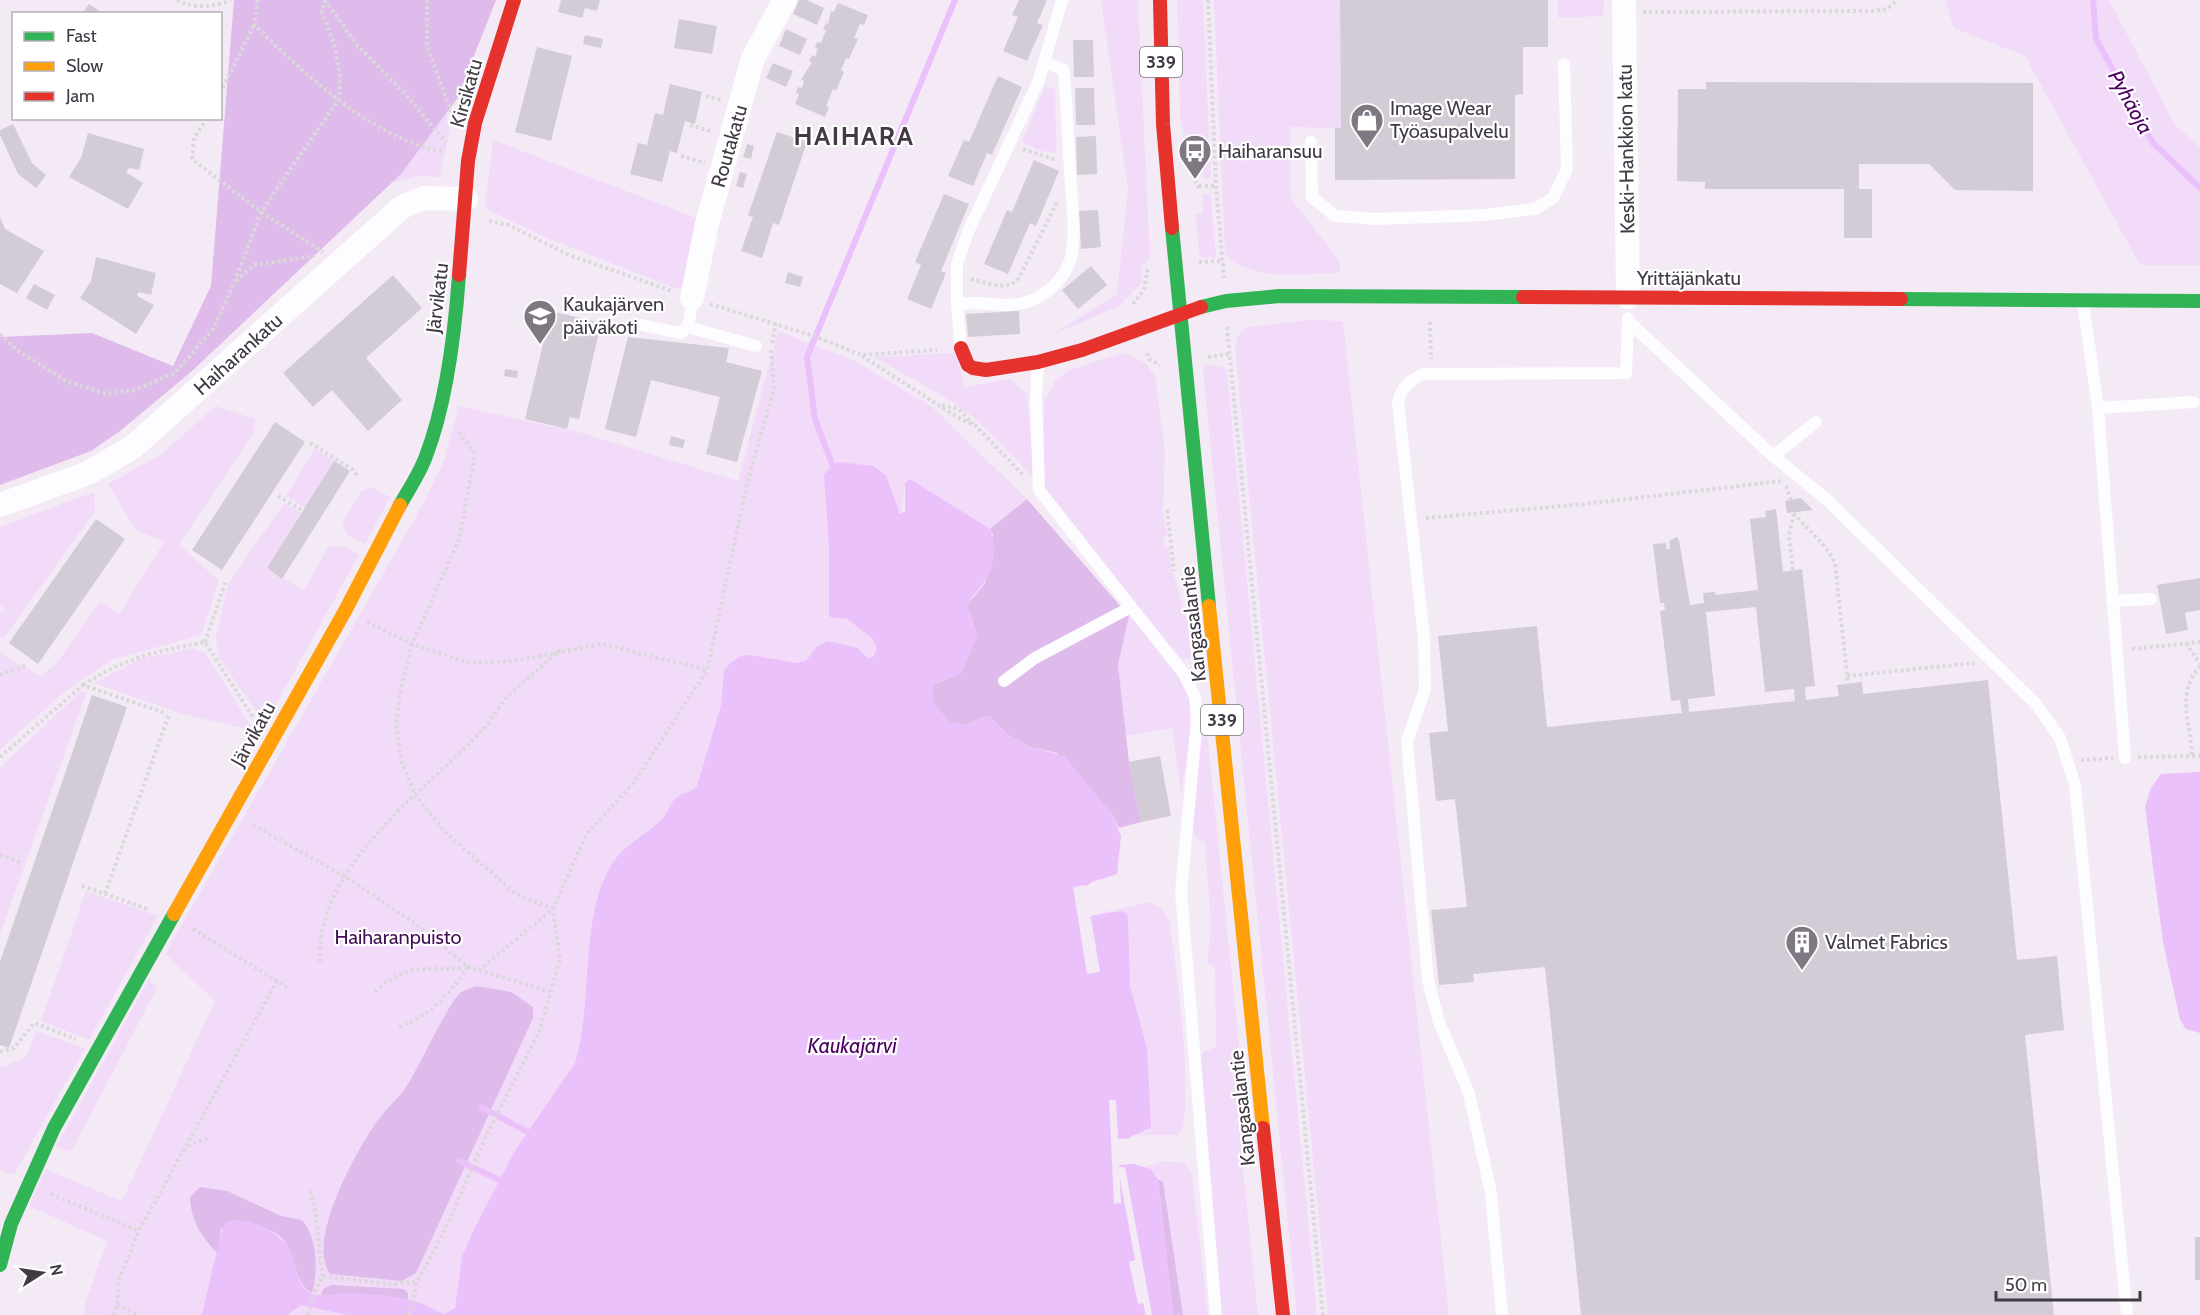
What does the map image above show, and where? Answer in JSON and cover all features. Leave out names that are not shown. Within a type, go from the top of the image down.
[{"type":"street","name":"Kirsikatu","points":[[466,198],[475,123],[514,0]]},
{"type":"street","name":"Routakatu","points":[[692,298],[707,224],[753,58],[785,0]]},
{"type":"street","name":"Kangasalantie","points":[[1160,0],[1163,124],[1179,313],[1283,1315]]},
{"type":"street","name":"Keski-Hankkion katu","points":[[1624,6],[1628,309]]},
{"type":"street","name":"Haiharankatu","points":[[0,505],[88,473],[133,447],[402,207],[424,198],[466,198]]},
{"type":"street","name":"Järvikatu","points":[[0,1264],[4,1243],[54,1128],[345,611],[426,456],[442,394],[456,314],[466,198]]},
{"type":"street","name":"Yrittäjänkatu","points":[[1179,313],[1226,301],[1279,296],[1430,297],[1628,309],[2083,300],[2200,301]]},
{"type":"street","points":[[961,348],[968,365],[979,370],[1038,362],[1082,350],[1179,313]]},
{"type":"lane","points":[[961,348],[957,305],[957,264],[969,232],[1012,143],[1044,62],[1062,0]]},
{"type":"lane","points":[[957,305],[966,302],[994,306],[1024,303],[1046,293],[1062,278],[1070,260],[1073,227],[1065,70],[1044,62]]},
{"type":"lane","points":[[1311,142],[1312,197],[1335,216],[1376,219],[1485,215],[1535,209],[1553,198],[1567,169],[1564,64]]},
{"type":"lane","points":[[642,325],[680,333],[688,327],[692,298]]},
{"type":"lane","points":[[2083,300],[2098,408],[2126,758]]},
{"type":"lane","points":[[1502,1315],[1491,1193],[1469,1093],[1439,1022],[1428,980],[1407,741],[1425,689],[1424,638],[1398,402],[1401,391],[1411,380],[1423,374],[1626,374],[1628,309]]},
{"type":"lane","points":[[1628,309],[1773,456],[1825,498],[2048,717],[2060,738],[2075,785],[2127,1315]]},
{"type":"lane","points":[[688,327],[756,346]]},
{"type":"lane","points":[[1038,362],[1036,398],[1039,490],[1184,674],[1195,697],[1197,720],[1181,892],[1216,1315]]},
{"type":"lane","points":[[2098,408],[2194,402]]},
{"type":"lane","points":[[1773,456],[1816,422]]},
{"type":"lane","points":[[2112,601],[2151,599]]},
{"type":"lane","points":[[1004,681],[1035,658],[1131,607]]},
{"type":"path","points":[[177,0],[185,5],[218,5],[231,0]]},
{"type":"path","points":[[222,89],[254,25],[258,0]]},
{"type":"path","points":[[0,334],[17,350],[68,382],[107,394],[134,390],[175,373],[213,328],[235,281],[261,212],[339,99],[340,74],[334,44],[322,12],[325,0]]},
{"type":"path","points":[[325,0],[358,46],[408,97],[447,145]]},
{"type":"path","points":[[427,0],[427,46],[452,113]]},
{"type":"path","points":[[1208,0],[1216,186],[1231,384],[1323,1315]]},
{"type":"path","points":[[1624,6],[1689,14],[1865,12],[1887,9],[1898,0]]},
{"type":"path","points":[[254,25],[318,86],[408,144],[453,154]]},
{"type":"path","points":[[206,120],[194,138],[192,159],[261,212],[327,254],[254,265],[235,281]]},
{"type":"path","points":[[956,276],[1006,287],[1014,284],[1019,278],[1070,170],[1012,143]]},
{"type":"path","points":[[1195,180],[1199,189],[1216,186]]},
{"type":"path","points":[[479,219],[508,225],[569,255],[692,298],[814,336],[861,355],[957,417],[976,426]]},
{"type":"path","points":[[1131,307],[1144,290],[1149,265],[1222,261]]},
{"type":"path","points":[[1430,297],[1431,374]]},
{"type":"path","points":[[479,970],[553,909],[586,835],[635,781],[707,670],[747,484],[774,388],[770,349],[776,323]]},
{"type":"path","points":[[861,355],[961,348]]},
{"type":"path","points":[[941,405],[959,409],[1039,490]]},
{"type":"path","points":[[457,430],[475,454],[459,540],[412,644],[400,692],[396,725],[400,760],[415,795],[446,833],[489,873],[516,894],[553,909]]},
{"type":"path","points":[[310,443],[352,468],[358,477]]},
{"type":"path","points":[[1410,519],[1584,504],[1785,481],[1791,500]]},
{"type":"path","points":[[279,495],[303,511]]},
{"type":"path","points":[[1167,510],[1174,571]]},
{"type":"path","points":[[1793,570],[1789,535],[1794,513],[1828,549],[1835,564],[1848,684]]},
{"type":"path","points":[[205,642],[226,580]]},
{"type":"path","points":[[345,611],[412,644],[470,663],[514,661],[560,650],[601,645],[707,670]]},
{"type":"path","points":[[0,757],[83,685],[111,667],[145,654],[205,642]]},
{"type":"path","points":[[205,642],[256,722]]},
{"type":"path","points":[[2122,650],[2200,642]]},
{"type":"path","points":[[2186,643],[2200,665],[2189,679],[2186,701],[2192,755]]},
{"type":"path","points":[[320,962],[319,941],[325,913],[346,877],[380,829],[398,808],[415,795],[482,731],[507,698],[560,650]]},
{"type":"path","points":[[1847,676],[1991,661]]},
{"type":"path","points":[[0,675],[28,665]]},
{"type":"path","points":[[83,685],[167,714],[105,894]]},
{"type":"path","points":[[2068,761],[2200,756]]},
{"type":"path","points":[[231,813],[346,877],[416,924],[468,968]]},
{"type":"path","points":[[0,855],[20,862]]},
{"type":"path","points":[[82,886],[133,904]]},
{"type":"path","points":[[409,1315],[417,1282],[446,1228],[498,1112],[540,1030],[560,959],[553,909]]},
{"type":"path","points":[[172,916],[290,989]]},
{"type":"path","points":[[375,992],[385,983],[412,968],[468,968],[551,992]]},
{"type":"path","points":[[399,1027],[419,1019],[435,1008],[468,968]]},
{"type":"path","points":[[113,1315],[117,1305],[119,1280],[138,1231],[188,1146],[277,981]]},
{"type":"path","points":[[0,1052],[14,1048],[33,1023],[77,1040]]},
{"type":"path","points":[[188,1146],[210,1137]]},
{"type":"path","points":[[28,1184],[138,1231]]},
{"type":"path","points":[[309,1313],[316,1288],[323,1276],[316,1210],[310,1191]]},
{"type":"path","points":[[323,1276],[387,1284],[417,1282]]},
{"type":"path","points":[[117,1305],[136,1315]]},
{"type":"green space","points":[[1101,0],[1138,0],[1150,259],[1142,264],[1141,284],[1119,306],[1052,335],[1117,294],[1128,189]]},
{"type":"green space","points":[[1177,0],[1203,0],[1211,178],[1204,178],[1202,162],[1190,159],[1180,117]]},
{"type":"green space","points":[[1214,0],[1340,0],[1341,128],[1290,127],[1291,199],[1340,261],[1340,273],[1295,275],[1264,273],[1236,263],[1225,254]]},
{"type":"green space","points":[[1558,0],[1604,0],[1603,16],[1558,18]]},
{"type":"green space","points":[[1945,0],[2109,0],[2175,125],[2200,147],[2200,265],[2140,265],[2025,56],[1954,28]]},
{"type":"green space","points":[[1045,86],[1055,89],[1056,153],[1041,151],[1022,142]]},
{"type":"green space","points":[[446,113],[450,129],[440,177],[416,176],[391,183]]},
{"type":"green space","points":[[493,140],[702,220],[691,283],[677,289],[547,238],[490,211],[485,207]]},
{"type":"green space","points":[[1202,194],[1208,194],[1211,198],[1216,257],[1200,258],[1195,214],[1203,213]]},
{"type":"green space","points":[[1309,320],[1343,321],[1449,1315],[1328,1315],[1235,348],[1237,337],[1247,327]]},
{"type":"green space","name":"Haiharanpuisto","points":[[778,331],[855,361],[932,407],[1027,499],[990,529],[905,483],[902,513],[897,509],[829,547],[830,617],[847,619],[872,638],[877,648],[873,657],[868,658],[861,650],[828,641],[817,646],[806,661],[797,663],[734,660],[724,672],[721,705],[697,786],[680,796],[661,820],[616,858],[604,879],[591,929],[581,1039],[575,1063],[516,1149],[462,1256],[455,1308],[444,1315],[84,1315],[85,1304],[107,1241],[29,1206],[45,1169],[122,1201],[215,1001],[165,954],[422,506],[444,461],[459,406],[582,433],[738,481]]},
{"type":"green space","points":[[956,353],[965,387],[1010,379],[1027,394],[1034,478],[976,419],[946,398],[874,357]]},
{"type":"green space","points":[[1123,353],[1144,362],[1155,376],[1165,450],[1163,514],[1167,536],[1163,537],[1165,549],[1169,548],[1171,566],[1188,625],[1191,658],[1183,660],[1044,491],[1044,403],[1055,381],[1069,370]]},
{"type":"green space","points":[[1208,364],[1224,367],[1227,371],[1317,1315],[1297,1315],[1203,369]]},
{"type":"green space","points":[[216,406],[255,419],[254,432],[179,544],[219,581],[201,635],[111,660],[59,696],[0,750],[0,653],[41,676],[57,663],[100,601],[119,614],[164,542],[136,530],[108,484],[161,454]]},
{"type":"green space","points":[[315,449],[334,461],[305,508],[286,496]]},
{"type":"green space","points":[[371,487],[390,497],[365,544],[347,534],[342,524],[362,491]]},
{"type":"green space","points":[[94,492],[95,511],[3,639],[0,637],[0,614],[5,608],[0,605],[0,527]]},
{"type":"green space","points":[[284,503],[301,513],[267,569],[304,590],[328,547],[343,546],[359,555],[265,724],[219,658],[216,637],[228,584]]},
{"type":"green space","points":[[1129,616],[1171,665],[1189,697],[1190,730],[1181,794],[1172,728],[1126,736],[1118,665]]},
{"type":"green space","points":[[193,648],[205,653],[254,731],[179,713],[94,683],[140,659]]},
{"type":"green space","points":[[87,691],[0,934],[0,767],[79,693]]},
{"type":"green space","points":[[1204,703],[1245,1103],[1239,1128],[1258,1315],[1221,1315],[1201,1054],[1216,1046],[1215,966],[1207,963],[1211,927],[1205,842],[1195,838],[1190,825]]},
{"type":"green space","points":[[86,891],[158,916],[89,1040],[41,1021]]},
{"type":"green space","points":[[1149,902],[1162,909],[1169,921],[1176,965],[1185,1069],[1183,1123],[1178,1135],[1133,1135],[1149,1131],[1146,1040],[1129,986],[1101,913]]},
{"type":"green space","points":[[149,979],[157,988],[71,1152],[56,1147]]},
{"type":"green space","points":[[36,1031],[85,1048],[14,1175],[0,1170],[0,1066],[3,1067],[27,1056]]},
{"type":"green space","points":[[1163,1161],[1184,1163],[1192,1173],[1208,1315],[1183,1315],[1163,1182],[1151,1169],[1144,1167]]},
{"type":"shaded area","points":[[234,0],[496,0],[457,99],[401,174],[192,371],[120,431],[91,451],[0,485],[0,337],[92,333],[173,366],[211,286]]},
{"type":"shaded area","points":[[1027,499],[1129,616],[1118,665],[1129,762],[1141,822],[1119,828],[1112,814],[1057,753],[1030,747],[1008,735],[990,717],[986,716],[965,725],[950,723],[933,703],[933,685],[961,673],[977,635],[967,605],[985,583],[993,535],[990,529]]},
{"type":"shaded area","points":[[476,986],[511,992],[533,1007],[533,1018],[416,1273],[402,1281],[330,1274],[324,1260],[324,1242],[328,1221],[335,1199],[355,1158],[377,1121],[408,1084],[454,1000],[461,992]]},
{"type":"shaded area","points":[[1158,1179],[1163,1182],[1183,1315],[1173,1315]]},
{"type":"shaded area","points":[[200,1187],[227,1191],[281,1216],[302,1220],[314,1245],[316,1265],[312,1293],[300,1279],[289,1250],[278,1234],[263,1229],[221,1229],[218,1254],[202,1235],[195,1222],[190,1197]]},
{"type":"shaded area","points":[[332,1285],[404,1289],[408,1293],[408,1301],[350,1293],[320,1296],[324,1288]]},
{"type":"water","name":"Kaukajärvi","points":[[840,462],[873,466],[886,475],[900,514],[905,511],[905,483],[910,479],[990,529],[994,544],[994,558],[990,572],[967,605],[977,635],[961,673],[933,685],[933,703],[950,723],[965,725],[986,716],[990,717],[1008,735],[1030,747],[1064,756],[1112,814],[1121,836],[1117,874],[1092,882],[1085,887],[1090,916],[1121,911],[1127,914],[1128,918],[1130,986],[1147,1047],[1151,1128],[1130,1137],[1131,1163],[1151,1169],[1158,1179],[1173,1315],[347,1315],[301,1305],[287,1315],[202,1315],[224,1227],[226,1222],[234,1220],[262,1226],[285,1243],[294,1259],[299,1280],[305,1289],[315,1295],[350,1293],[397,1297],[415,1301],[444,1314],[455,1308],[462,1256],[475,1227],[516,1149],[575,1063],[581,1039],[591,929],[604,879],[616,858],[662,819],[676,798],[697,786],[721,705],[724,672],[729,664],[741,656],[751,655],[797,663],[806,661],[817,646],[828,641],[858,648],[868,658],[873,657],[877,648],[872,638],[847,619],[830,617],[829,612],[829,547],[824,475],[832,464]]},
{"type":"water","points":[[2200,772],[2200,1033],[2186,1029],[2180,1020],[2163,942],[2145,807],[2151,788],[2161,774]]},
{"type":"pier","points":[[1085,885],[1091,917],[1088,918],[1091,918],[1100,972],[1087,974],[1073,887]]},
{"type":"pier","points":[[1109,1100],[1116,1100],[1118,1139],[1131,1138],[1133,1164],[1119,1165],[1119,1167],[1125,1167],[1152,1315],[1146,1315],[1143,1303],[1138,1304],[1129,1262],[1135,1260],[1120,1178],[1121,1203],[1114,1204]]},
{"type":"building","points":[[561,0],[600,0],[597,11],[585,8],[582,18],[558,12]]},
{"type":"building","points":[[799,0],[806,0],[824,8],[817,25],[793,14]]},
{"type":"building","points":[[1019,0],[1047,0],[1037,23],[1043,25],[1027,61],[1003,51],[1018,17],[1012,15]]},
{"type":"building","points":[[1340,0],[1548,0],[1548,47],[1523,47],[1523,94],[1515,95],[1515,179],[1335,180],[1335,128],[1341,128]]},
{"type":"building","points":[[838,3],[868,15],[864,25],[860,24],[854,38],[858,39],[849,59],[846,58],[841,70],[844,72],[836,91],[833,89],[826,106],[829,107],[825,117],[795,104],[799,94],[796,93],[798,87],[802,88],[804,81],[801,80],[812,62],[809,61],[812,55],[815,57],[818,49],[815,48],[817,42],[821,43],[826,30],[823,29],[826,23],[828,24],[831,11],[834,12]]},
{"type":"building","points":[[89,4],[101,12],[83,12]]},
{"type":"building","points":[[679,19],[717,26],[712,54],[674,48]]},
{"type":"building","points":[[786,29],[807,39],[800,55],[779,46]]},
{"type":"building","points":[[585,35],[603,39],[601,48],[583,44]]},
{"type":"building","points":[[1073,40],[1093,40],[1094,77],[1074,77]]},
{"type":"building","points":[[537,47],[572,56],[551,141],[515,132]]},
{"type":"building","points":[[773,63],[793,71],[786,87],[766,78]]},
{"type":"building","points":[[998,76],[1022,87],[992,155],[987,153],[973,186],[948,176],[964,140],[969,142]]},
{"type":"building","points":[[1706,82],[2033,83],[2033,191],[1955,190],[1929,164],[1859,164],[1859,189],[1872,189],[1872,238],[1844,238],[1844,189],[1705,189],[1705,182],[1677,181],[1678,89],[1706,89]]},
{"type":"building","points":[[670,84],[702,92],[695,124],[685,121],[677,153],[670,151],[662,182],[630,174],[638,143],[647,145],[655,113],[663,115]]},
{"type":"building","points":[[1075,88],[1094,88],[1095,125],[1076,125]]},
{"type":"building","points":[[13,124],[32,163],[46,175],[36,188],[18,174],[0,135],[0,130]]},
{"type":"building","points":[[777,132],[807,142],[779,225],[773,223],[762,258],[741,251],[753,217],[748,215]]},
{"type":"building","points":[[88,133],[144,149],[139,170],[129,168],[126,172],[143,183],[128,209],[69,177],[81,158]]},
{"type":"building","points":[[1096,136],[1097,174],[1077,175],[1076,137]]},
{"type":"building","points":[[747,144],[754,146],[751,159],[743,157]]},
{"type":"building","points":[[1034,160],[1059,171],[1036,226],[1030,223],[1008,274],[984,264],[1007,210],[1012,212]]},
{"type":"building","points":[[740,172],[747,174],[743,188],[736,186]]},
{"type":"building","points":[[944,194],[969,204],[941,271],[946,273],[931,309],[907,299],[921,265],[915,262]]},
{"type":"building","points":[[1098,210],[1101,247],[1081,249],[1079,211]]},
{"type":"building","points":[[0,217],[5,229],[44,251],[17,293],[0,284]]},
{"type":"building","points":[[96,257],[156,273],[151,295],[139,292],[137,296],[154,305],[136,334],[80,298],[91,281]]},
{"type":"building","points":[[1091,266],[1107,285],[1078,309],[1062,290]]},
{"type":"building","points":[[788,272],[803,277],[800,287],[785,283]]},
{"type":"building","points":[[393,275],[422,308],[366,358],[402,400],[368,431],[332,390],[313,407],[283,373]]},
{"type":"building","points":[[34,284],[55,295],[47,310],[26,298]]},
{"type":"building","points":[[551,311],[601,323],[579,419],[570,417],[567,429],[525,419]]},
{"type":"building","points":[[1019,311],[1020,334],[968,337],[966,314]]},
{"type":"building","points":[[628,337],[729,348],[726,362],[762,371],[737,462],[706,454],[720,397],[651,380],[636,437],[605,429]]},
{"type":"building","points":[[505,369],[518,371],[517,378],[504,376]]},
{"type":"building","points":[[275,422],[305,442],[222,570],[192,550]]},
{"type":"building","points":[[671,436],[685,440],[683,448],[669,445]]},
{"type":"building","points":[[334,461],[350,471],[282,579],[267,568]]},
{"type":"building","points":[[1801,498],[1813,510],[1787,513],[1785,501]]},
{"type":"building","name":"Valmet Fabrics","points":[[1776,509],[1783,572],[1802,569],[1815,686],[1805,687],[1806,700],[1839,696],[1837,685],[1862,682],[1863,694],[1988,680],[2017,960],[2057,956],[2064,1030],[2025,1035],[2054,1315],[1581,1315],[1545,967],[1473,974],[1474,982],[1439,985],[1431,910],[1467,907],[1455,799],[1436,801],[1429,733],[1448,731],[1438,636],[1537,626],[1547,727],[1682,713],[1680,700],[1671,701],[1660,611],[1665,610],[1664,603],[1660,603],[1653,544],[1666,543],[1666,549],[1670,549],[1669,541],[1677,537],[1679,540],[1690,605],[1704,603],[1703,593],[1715,592],[1715,595],[1758,590],[1750,519],[1766,517],[1765,511]],"holes":[[[1756,607],[1765,692],[1794,689],[1795,701],[1689,712],[1688,699],[1715,696],[1706,612]]]},
{"type":"building","points":[[96,519],[125,539],[38,664],[9,643]]},
{"type":"building","points":[[2200,578],[2200,610],[2185,613],[2188,630],[2166,634],[2157,585]]},
{"type":"building","points":[[92,695],[127,707],[9,1048],[0,1045],[0,962]]},
{"type":"building","points":[[1160,756],[1171,816],[1141,822],[1129,762]]},
{"type":"building","points":[[2195,1237],[2200,1237],[2200,1280],[2195,1280]]},
{"type":"waterway","points":[[832,464],[815,419],[807,357],[955,0]]},
{"type":"waterway","name":"Pyhäoja","points":[[2093,0],[2096,39],[2153,143],[2200,188]]},
{"type":"waterway","points":[[481,1107],[528,1132]]},
{"type":"waterway","points":[[459,1161],[500,1180]]},
{"type":"traffic: fast","points":[[1172,228],[1209,606]]},
{"type":"traffic: fast","points":[[400,505],[424,462],[439,414],[452,343],[459,275]]},
{"type":"traffic: fast","points":[[1201,307],[1226,301],[1279,296],[1523,297]]},
{"type":"traffic: fast","points":[[1901,299],[2200,301]]},
{"type":"traffic: fast","points":[[0,1265],[11,1224],[54,1128],[174,914]]},
{"type":"traffic: slow","points":[[174,914],[345,611],[400,505]]},
{"type":"traffic: slow","points":[[1209,606],[1263,1128]]},
{"type":"traffic: jam","points":[[459,275],[468,161],[475,123],[514,0]]},
{"type":"traffic: jam","points":[[1160,0],[1163,124],[1172,228]]},
{"type":"traffic: jam","points":[[1523,297],[1901,299]]},
{"type":"traffic: jam","points":[[961,348],[968,365],[973,368],[986,370],[1038,362],[1082,350],[1201,307]]},
{"type":"traffic: jam","points":[[1263,1128],[1283,1315]]},
{"type":"place","name":"Image Wear Työasupalvelu","points":[[1367,149]]},
{"type":"place","name":"Haiharansuu","points":[[1195,180]]},
{"type":"place","name":"Kaukajärven päiväkoti","points":[[540,345]]},
{"type":"place","name":"Valmet Fabrics","points":[[1802,971]]},
{"type":"district","name":"HAIHARA","points":[[854,136]]}]
